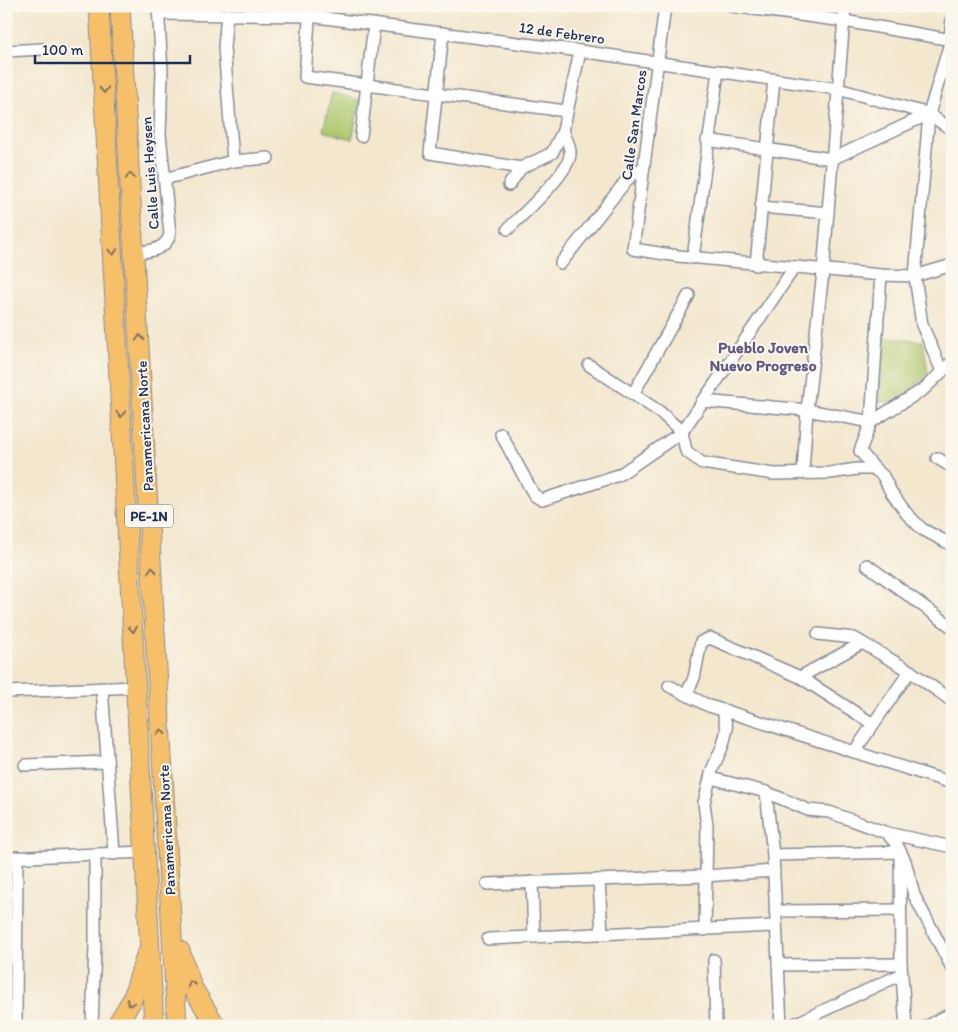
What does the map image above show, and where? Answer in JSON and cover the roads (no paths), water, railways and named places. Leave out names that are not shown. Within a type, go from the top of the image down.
[{"type":"highway","name":"Panamericana Norte","points":[[99,6],[154,1026]]},
{"type":"highway","name":"Panamericana Norte","points":[[120,6],[177,1026]]},
{"type":"highway","points":[[172,921],[192,987],[216,1026]]},
{"type":"highway","points":[[116,1026],[132,1000],[150,945]]},
{"type":"street","name":"Calle San Marcos","points":[[664,6],[633,249],[694,258]]},
{"type":"street","points":[[731,6],[951,38]]},
{"type":"street","points":[[803,472],[807,410],[823,272],[845,6]]},
{"type":"street","name":"Calle Luis Heysen","points":[[135,253],[159,248],[168,240],[170,234],[160,120],[162,71],[159,10]]},
{"type":"street","name":"12 de Febrero","points":[[159,10],[228,14],[310,11],[374,24],[580,50],[838,88],[930,114],[952,130]]},
{"type":"street","points":[[310,11],[305,77],[566,111]]},
{"type":"street","points":[[228,14],[224,47],[233,161]]},
{"type":"street","points":[[942,371],[922,325],[915,276],[930,114],[951,38],[952,19]]},
{"type":"street","points":[[361,136],[374,24]]},
{"type":"street","points":[[443,33],[430,154],[521,168]]},
{"type":"street","points":[[6,51],[42,49]]},
{"type":"street","points":[[509,185],[521,168],[552,153],[563,131],[580,50]]},
{"type":"street","points":[[718,71],[707,140],[694,258],[823,272],[915,276],[952,265]]},
{"type":"street","points":[[756,265],[774,79]]},
{"type":"street","points":[[707,140],[832,159],[930,114]]},
{"type":"street","points":[[508,229],[537,200],[567,164],[570,154],[563,131]]},
{"type":"street","points":[[164,179],[233,161],[268,158]]},
{"type":"street","points":[[561,263],[626,181],[636,171],[643,169]]},
{"type":"street","points":[[762,207],[828,213]]},
{"type":"street","points":[[501,434],[534,495],[542,500],[619,474],[682,432],[794,268]]},
{"type":"street","points":[[881,275],[871,422],[860,451],[883,476],[891,492],[917,524],[941,541],[952,545]]},
{"type":"street","points":[[633,394],[689,295]]},
{"type":"street","points":[[702,401],[807,410],[871,422],[924,389],[952,362]]},
{"type":"street","points":[[589,365],[660,412],[682,432],[686,451],[702,464],[774,474],[830,473],[857,469],[875,469]]},
{"type":"street","points":[[937,458],[952,467]]},
{"type":"street","points":[[867,565],[952,627]]},
{"type":"street","points":[[818,634],[854,638],[910,671],[952,701]]},
{"type":"street","points":[[687,693],[694,678],[700,642],[706,638],[714,639],[800,677],[873,724]]},
{"type":"street","points":[[800,677],[862,643]]},
{"type":"street","points":[[854,752],[910,671]]},
{"type":"street","points":[[669,686],[687,693],[697,700],[726,711],[952,782]]},
{"type":"street","points":[[6,692],[136,687]]},
{"type":"street","points":[[102,688],[114,854]]},
{"type":"street","points":[[705,930],[707,826],[704,803],[712,770],[723,745],[727,729],[724,716],[726,711]]},
{"type":"street","points":[[25,765],[107,762]]},
{"type":"street","points":[[711,778],[766,792],[808,810],[829,812],[887,833],[952,847]]},
{"type":"street","points":[[766,792],[774,855],[775,926],[781,1026]]},
{"type":"street","points":[[887,833],[900,852],[914,895],[952,968]]},
{"type":"street","points":[[16,1023],[11,988],[11,857],[144,852]]},
{"type":"street","points":[[774,855],[900,852]]},
{"type":"street","points":[[900,852],[901,969],[906,1026]]},
{"type":"street","points":[[92,1026],[96,946],[95,854]]},
{"type":"street","points":[[487,884],[705,876],[774,871]]},
{"type":"street","points":[[599,880],[602,934]]},
{"type":"street","points":[[532,882],[534,937]]},
{"type":"street","points":[[775,911],[900,910]]},
{"type":"street","points":[[488,939],[775,926]]},
{"type":"street","points":[[714,960],[716,1026]]},
{"type":"street","points":[[778,965],[901,969]]},
{"type":"street","points":[[790,1026],[901,969]]},
{"type":"street","points":[[928,1026],[952,1013]]},
{"type":"district","name":"Pueblo Joven Nuevo Progreso","points":[[763,356]]}]
